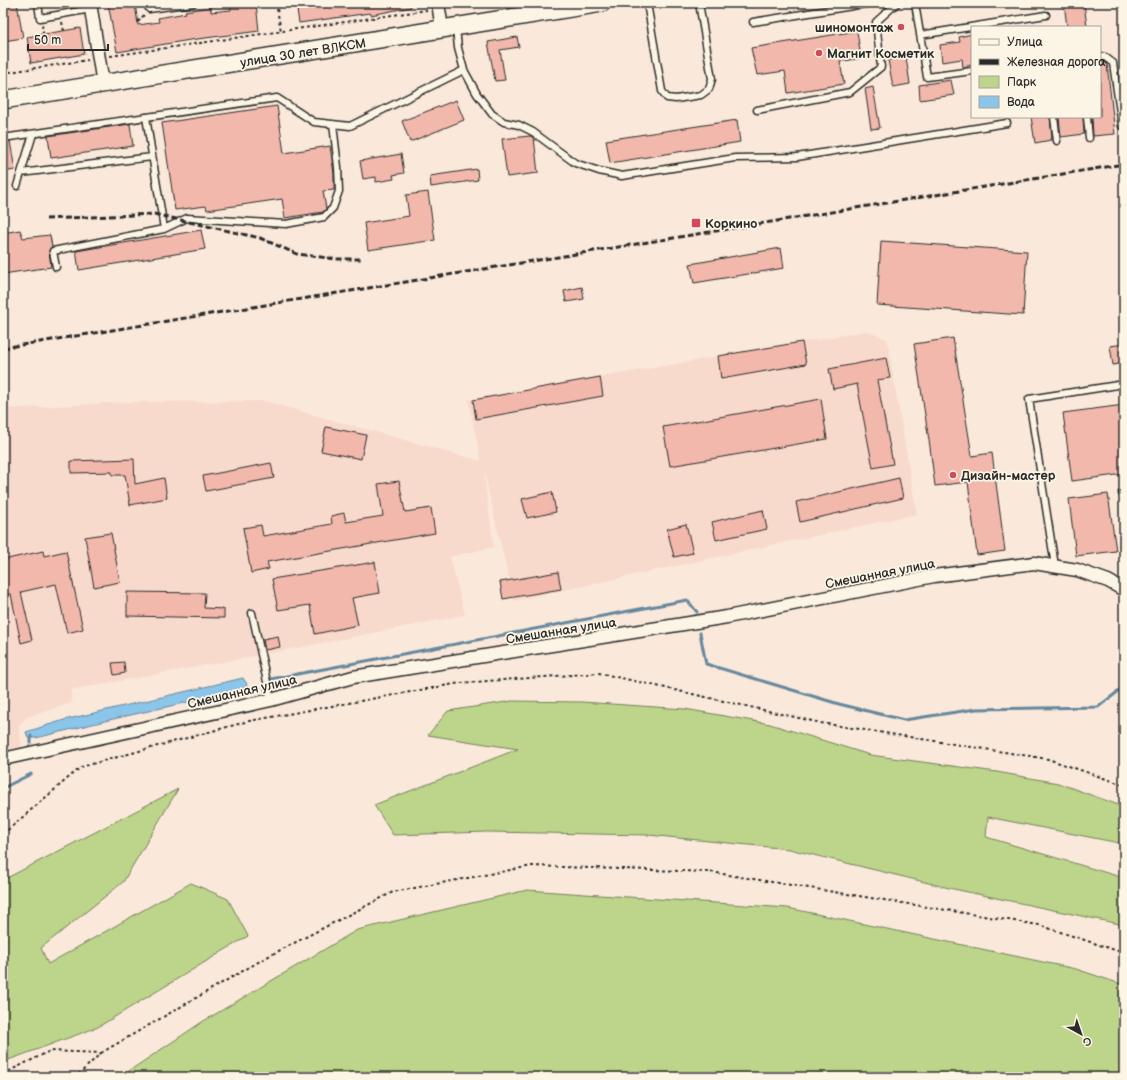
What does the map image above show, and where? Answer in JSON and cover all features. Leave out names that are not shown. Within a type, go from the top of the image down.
[{"type":"main road","name":"улица 30 лет ВЛКСМ","points":[[3,100],[449,28],[539,11],[602,3]]},
{"type":"street","points":[[91,6],[103,84]]},
{"type":"street","points":[[435,6],[449,28]]},
{"type":"street","name":"Смешанная улица","points":[[3,758],[271,700],[353,677],[727,617],[934,576],[1034,563],[1077,570],[1108,581],[1124,590]]},
{"type":"lane","points":[[38,3],[40,18],[91,6]]},
{"type":"lane","points":[[148,3],[149,9],[193,3]]},
{"type":"lane","points":[[647,3],[662,91],[667,98],[676,99],[701,95],[709,89],[712,79],[699,3]]},
{"type":"lane","points":[[753,22],[871,3]]},
{"type":"lane","points":[[757,110],[850,92],[881,67],[876,22],[897,3]]},
{"type":"lane","points":[[915,3],[927,77],[971,71]]},
{"type":"lane","points":[[980,26],[1046,16]]},
{"type":"lane","points":[[920,35],[971,27]]},
{"type":"lane","points":[[449,28],[458,48],[464,70],[484,105],[492,114],[504,122],[518,125],[533,132],[575,163],[599,171],[622,176],[735,158],[797,157],[1007,123]]},
{"type":"lane","points":[[1101,57],[1105,57],[1113,63],[1122,126]]},
{"type":"lane","points":[[3,138],[277,98],[314,122],[350,126],[464,70]]},
{"type":"lane","points":[[146,117],[164,229]]},
{"type":"lane","points":[[1054,118],[1057,140]]},
{"type":"lane","points":[[1087,118],[1089,138]]},
{"type":"lane","points":[[56,267],[53,251],[164,229],[187,218],[286,224],[324,217],[334,208],[339,191],[334,124]]},
{"type":"lane","points":[[17,186],[33,134]]},
{"type":"lane","points":[[21,173],[152,157]]},
{"type":"lane","points":[[1055,566],[1029,399],[1124,384]]},
{"type":"lane","points":[[252,613],[271,700]]},
{"type":"path","points":[[203,3],[204,8]]},
{"type":"path","points":[[276,3],[281,31]]},
{"type":"path","points":[[447,3],[447,5],[462,3]]},
{"type":"path","points":[[3,73],[435,6]]},
{"type":"path","points":[[110,49],[111,56]]},
{"type":"path","points":[[3,834],[80,767],[249,720],[460,683],[599,673],[821,723],[1048,759],[1124,785]]},
{"type":"path","points":[[76,1077],[101,1053],[265,958],[393,892],[532,866],[710,872],[1039,925],[1124,953]]},
{"type":"path","points":[[3,1074],[50,1051],[101,1053]]},
{"type":"shaded area","points":[[866,331],[887,339],[917,514],[514,601],[483,468],[494,547],[450,557],[465,615],[71,690],[72,703],[27,717],[19,725],[22,750],[3,753],[3,409],[124,402],[264,401],[481,461],[468,400]]},
{"type":"green space","points":[[512,701],[582,702],[685,709],[770,724],[870,755],[997,772],[1058,783],[1124,807],[1124,844],[988,817],[986,837],[1124,878],[1124,925],[949,888],[789,849],[648,835],[487,832],[393,835],[374,805],[518,749],[428,735],[448,711]]},
{"type":"green space","points":[[178,789],[123,882],[41,948],[48,964],[191,883],[228,899],[248,936],[98,1027],[3,1062],[3,880]]},
{"type":"green space","points":[[527,890],[788,908],[1076,969],[1124,985],[1124,1077],[120,1077],[202,1022],[357,930]]},
{"type":"water","points":[[243,678],[247,684],[245,689],[36,738],[28,738],[26,732],[64,720]]},
{"type":"building","points":[[3,3],[17,3],[23,38],[3,41]]},
{"type":"building","points":[[108,3],[135,3],[138,25],[159,22],[158,18],[186,13],[185,11],[211,7],[211,12],[231,10],[230,4],[256,3],[259,31],[117,52]]},
{"type":"building","points":[[296,3],[411,3],[411,7],[371,15],[370,13],[299,23]]},
{"type":"building","points":[[1064,3],[1084,3],[1087,26],[1067,26]]},
{"type":"building","points":[[80,28],[84,54],[31,63],[27,37]]},
{"type":"building","points":[[857,31],[861,58],[840,62],[844,84],[788,93],[785,71],[757,75],[751,48]]},
{"type":"building","points":[[971,34],[971,65],[963,67],[962,59],[942,62],[940,45],[960,42],[959,37]]},
{"type":"building","points":[[517,37],[519,47],[500,50],[505,80],[495,81],[488,42]]},
{"type":"building","points":[[906,57],[910,84],[893,87],[888,60]]},
{"type":"building","points":[[1101,62],[1104,62],[1107,64],[1115,134],[1093,136],[1092,118],[1101,118]]},
{"type":"building","points":[[951,80],[954,95],[920,100],[919,85]]},
{"type":"building","points":[[873,87],[880,128],[871,129],[865,89]]},
{"type":"building","points":[[456,100],[464,120],[410,142],[402,121]]},
{"type":"building","points":[[277,106],[284,153],[330,146],[334,174],[334,190],[323,191],[326,209],[323,212],[285,218],[282,199],[207,210],[206,206],[175,210],[162,123]]},
{"type":"building","points":[[1031,118],[1050,118],[1051,140],[1035,143]]},
{"type":"building","points":[[1059,118],[1083,118],[1084,134],[1061,137]]},
{"type":"building","points":[[737,120],[740,142],[610,163],[606,140]]},
{"type":"building","points":[[130,124],[133,146],[51,158],[48,136]]},
{"type":"building","points":[[530,136],[534,138],[538,173],[507,177],[502,139]]},
{"type":"building","points":[[10,141],[15,170],[3,172],[3,142]]},
{"type":"building","points":[[401,154],[404,173],[393,175],[394,179],[376,182],[376,177],[363,179],[360,161]]},
{"type":"building","points":[[477,169],[478,180],[431,187],[430,176]]},
{"type":"building","points":[[428,192],[435,240],[368,250],[364,223],[409,216],[406,195]]},
{"type":"building","points":[[20,230],[23,238],[50,235],[52,247],[49,251],[51,267],[3,274],[3,233]]},
{"type":"building","points":[[201,230],[205,249],[79,270],[76,251]]},
{"type":"building","points":[[881,241],[1027,251],[1023,315],[877,305]]},
{"type":"building","points":[[781,248],[784,268],[694,283],[690,264]]},
{"type":"building","points":[[582,287],[584,299],[566,302],[564,291]]},
{"type":"building","points":[[953,338],[972,456],[992,453],[1005,551],[977,555],[968,482],[935,486],[914,344]]},
{"type":"building","points":[[802,342],[806,364],[721,379],[718,356]]},
{"type":"building","points":[[1124,344],[1124,363],[1113,365],[1110,346]]},
{"type":"building","points":[[886,358],[890,378],[877,380],[893,464],[873,468],[857,384],[833,389],[829,369]]},
{"type":"building","points":[[600,377],[603,396],[476,419],[473,400]]},
{"type":"building","points":[[821,399],[827,439],[670,466],[663,427]]},
{"type":"building","points":[[1124,405],[1124,474],[1072,481],[1063,413]]},
{"type":"building","points":[[326,427],[366,435],[361,459],[321,451]]},
{"type":"building","points":[[134,459],[135,484],[164,478],[167,498],[130,505],[125,475],[112,475],[112,472],[71,473],[71,461]]},
{"type":"building","points":[[271,463],[274,478],[206,491],[203,476]]},
{"type":"building","points":[[899,478],[903,498],[800,522],[796,502]]},
{"type":"building","points":[[399,481],[405,512],[431,508],[435,533],[267,562],[269,569],[251,573],[243,528],[261,525],[263,536],[332,524],[331,516],[344,513],[346,522],[383,516],[378,484]]},
{"type":"building","points":[[552,492],[556,512],[527,518],[522,499]]},
{"type":"building","points":[[1108,494],[1116,551],[1076,556],[1069,499]]},
{"type":"building","points":[[763,510],[767,529],[716,540],[712,522]]},
{"type":"building","points":[[686,524],[693,553],[674,557],[667,529]]},
{"type":"building","points":[[111,533],[120,582],[94,587],[85,537]]},
{"type":"building","points":[[43,551],[44,556],[66,551],[83,629],[67,633],[56,584],[21,592],[32,640],[21,643],[11,594],[3,595],[3,560]]},
{"type":"building","points":[[375,562],[380,593],[352,598],[358,625],[315,634],[310,605],[278,610],[272,579]]},
{"type":"building","points":[[558,572],[561,589],[503,599],[500,582]]},
{"type":"building","points":[[127,592],[205,593],[204,608],[224,609],[224,618],[127,616]]},
{"type":"building","points":[[278,636],[280,647],[265,650],[263,639]]},
{"type":"building","points":[[124,662],[125,673],[114,675],[112,663]]},
{"type":"waterway","points":[[271,679],[687,600],[697,612]]},
{"type":"waterway","points":[[700,633],[706,664],[839,704],[904,720],[976,709],[1098,707],[1124,687]]},
{"type":"waterway","points":[[31,736],[31,743]]},
{"type":"waterway","points":[[3,788],[31,774]]},
{"type":"railway","points":[[3,348],[1124,164]]},
{"type":"railway","points":[[46,219],[154,214],[260,238],[297,254],[336,259],[361,259]]},
{"type":"place","name":"шиномонтаж","points":[[901,27]]},
{"type":"place","name":"Магнит Косметик","points":[[819,53]]},
{"type":"place","name":"Коркино","points":[[696,223]]},
{"type":"place","name":"Дизайн-мастер","points":[[953,475]]}]
